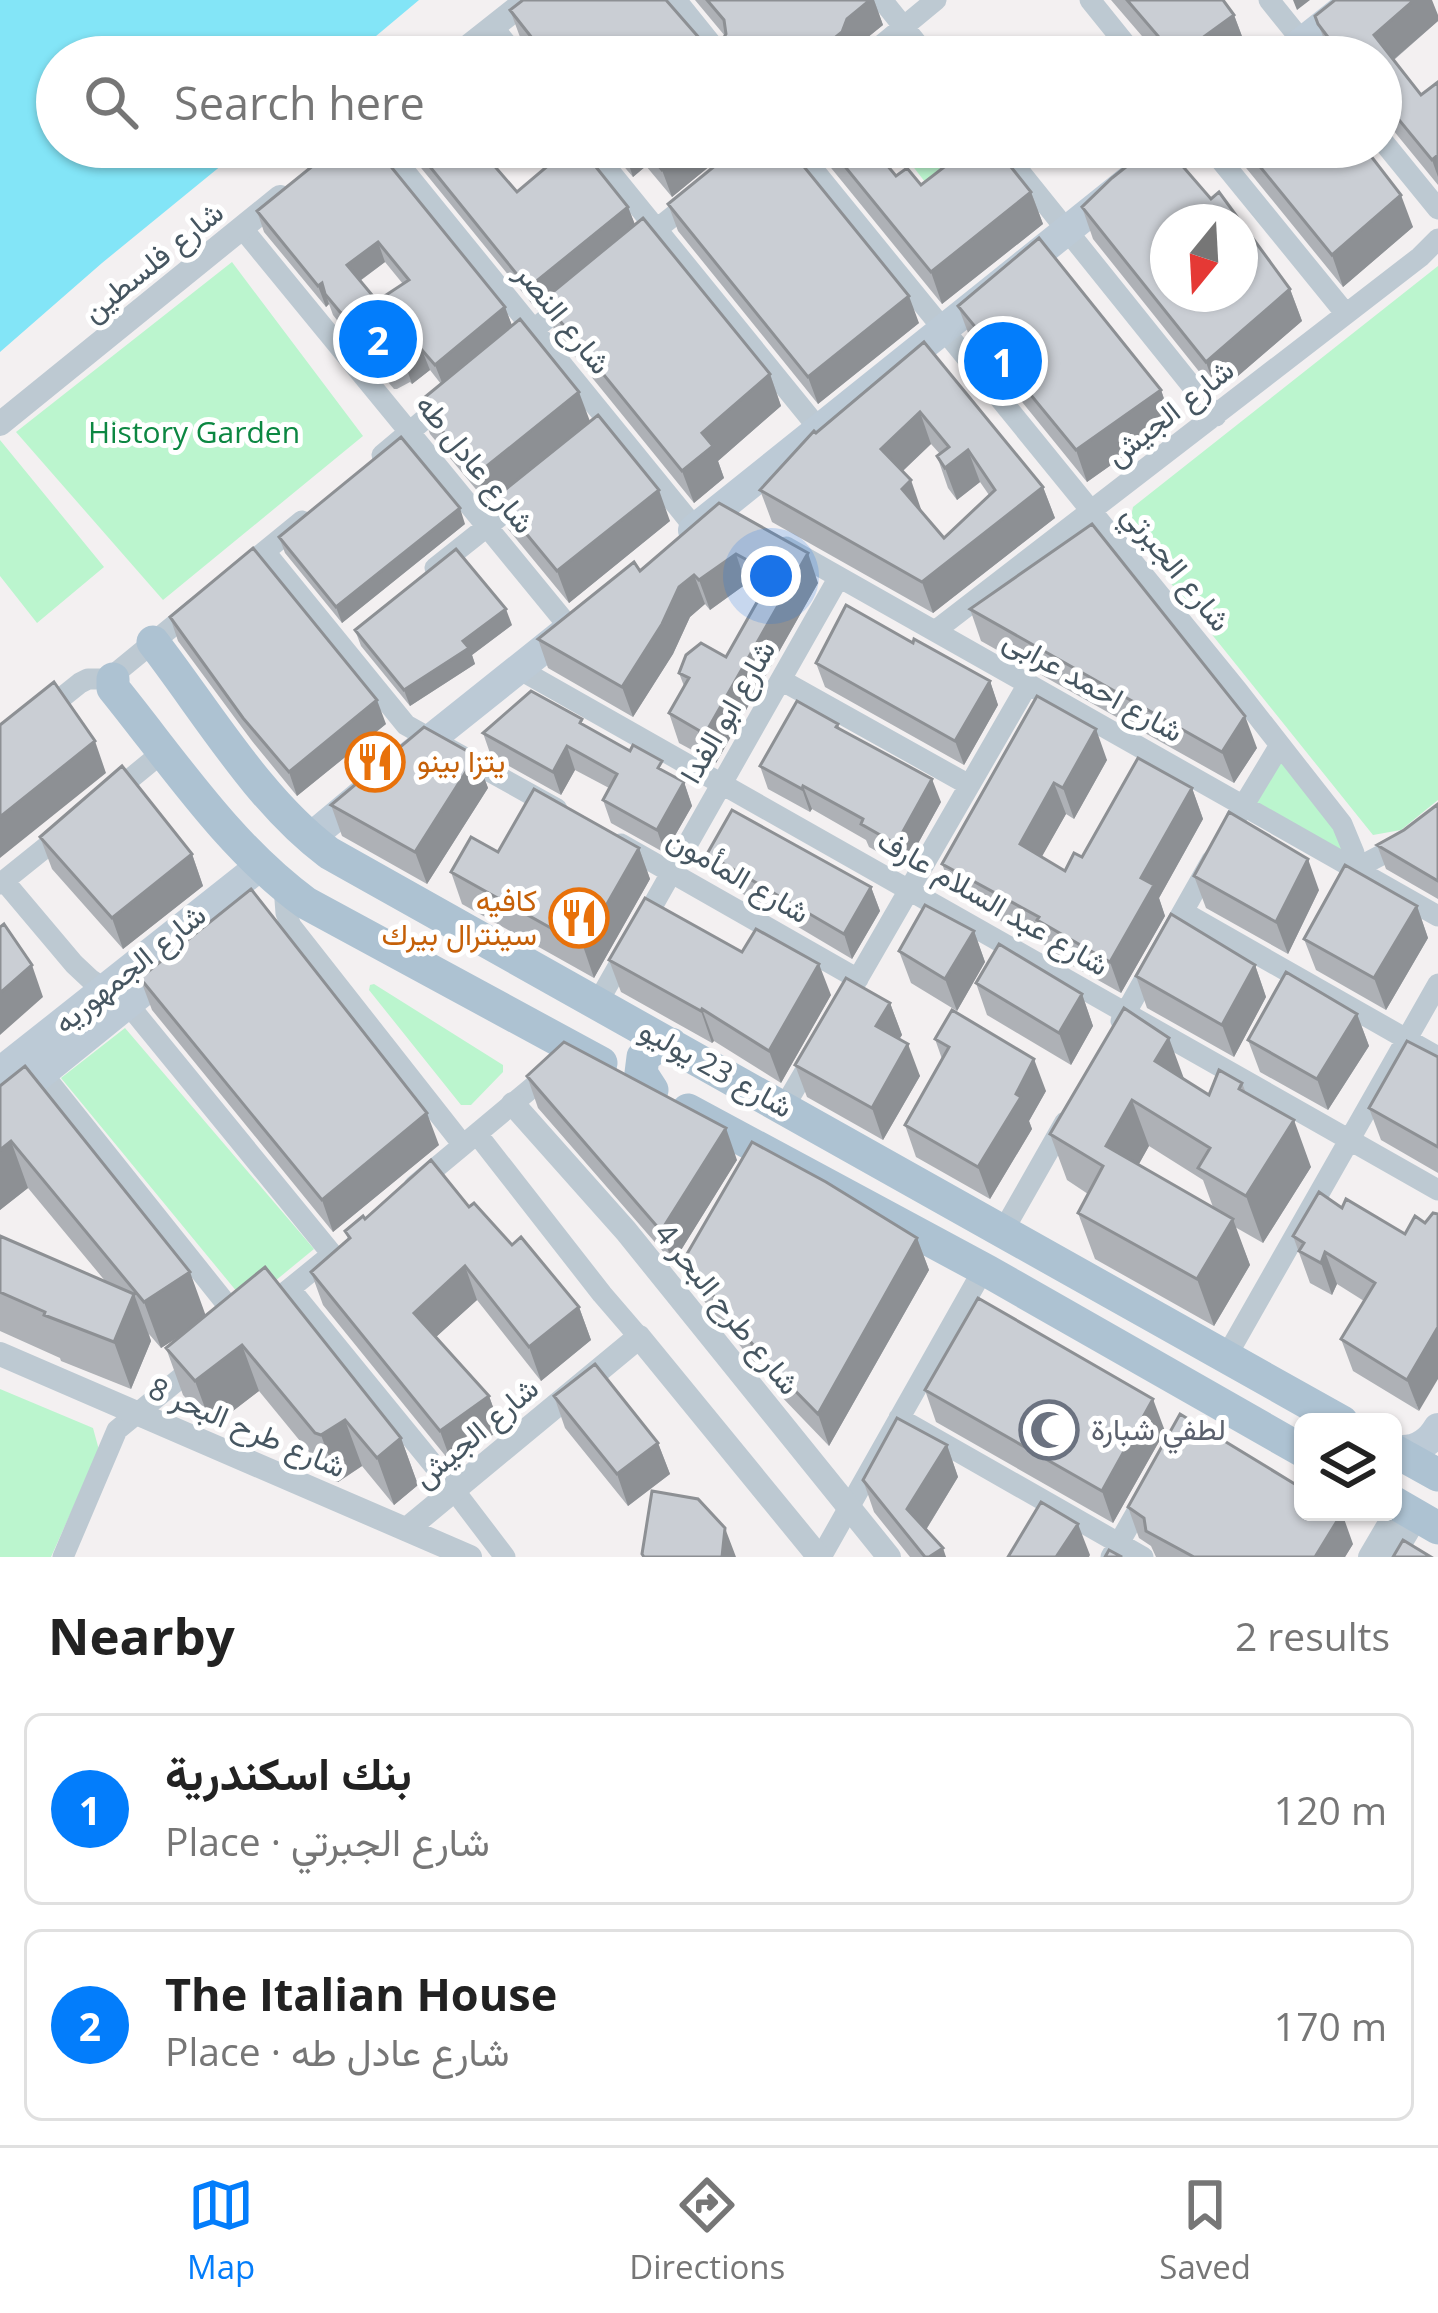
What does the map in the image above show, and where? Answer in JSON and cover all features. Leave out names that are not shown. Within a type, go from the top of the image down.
[{"type":"main road","points":[[1317,36],[1354,0]]},
{"type":"main road","points":[[717,526],[819,429],[1145,168]]},
{"type":"main road","points":[[310,838],[579,621]]},
{"type":"main road","name":"شارع 23 يوليو","points":[[153,642],[272,801],[310,838],[350,866],[1326,1413]]},
{"type":"main road","name":"شارع 23 يوليو","points":[[113,679],[113,688],[155,740],[274,878],[306,903],[652,1090],[755,1159],[983,1270],[1129,1352],[1198,1404],[1294,1447]]},
{"type":"main road","points":[[155,740],[148,712],[159,698],[175,691],[192,692]]},
{"type":"main road","name":"شارع الجمهوريه","points":[[0,1072],[116,996],[274,878]]},
{"type":"main road","points":[[503,1009],[525,1007],[532,994],[516,957]]},
{"type":"main road","name":"شارع الجمهوريه","points":[[0,1107],[42,1073],[116,996]]},
{"type":"main road","points":[[652,1090],[640,1073],[643,1058],[671,1044]]},
{"type":"main road","points":[[1106,1289],[1092,1295],[1090,1310],[1129,1352]]},
{"type":"main road","points":[[1402,1451],[1423,1446],[1438,1427]]},
{"type":"main road","points":[[1402,1455],[1438,1475]]},
{"type":"street","points":[[482,36],[526,0]]},
{"type":"street","points":[[676,0],[705,36]]},
{"type":"street","points":[[882,0],[911,36]]},
{"type":"street","points":[[893,36],[936,0]]},
{"type":"street","points":[[1090,0],[1119,36]]},
{"type":"street","points":[[1269,0],[1290,36]]},
{"type":"street","points":[[493,27],[500,36]]},
{"type":"street","points":[[1402,165],[1438,209]]},
{"type":"street","name":"شارع النصر","points":[[402,168],[534,330],[603,433],[717,526]]},
{"type":"street","points":[[607,168],[819,429]]},
{"type":"street","name":"شارع الجبرتي","points":[[812,168],[1342,824],[1354,853],[1350,878]]},
{"type":"street","points":[[1017,168],[1216,416]]},
{"type":"street","points":[[1227,168],[1346,314]]},
{"type":"street","name":"شارع فلسطين","points":[[0,424],[292,188]]},
{"type":"street","points":[[621,258],[707,188]]},
{"type":"street","name":"شارع عادل طه","points":[[242,228],[487,526],[579,621]]},
{"type":"street","name":"شارع الجيش","points":[[934,631],[1420,257],[1438,238]]},
{"type":"street","points":[[498,359],[586,287]]},
{"type":"street","points":[[374,461],[463,388]]},
{"type":"street","points":[[414,585],[541,483]]},
{"type":"street","points":[[0,747],[80,683],[113,679],[320,506]]},
{"type":"street","name":"شارع احمد عرابى","points":[[717,526],[839,577],[1244,805],[1350,878],[1438,916]]},
{"type":"street","points":[[266,552],[406,725],[571,817]]},
{"type":"street","name":"شارع ابو الفدا","points":[[598,1002],[839,577]]},
{"type":"street","points":[[341,644],[359,629]]},
{"type":"street","name":"شارع عبد السلام عارف","points":[[519,669],[1126,1013],[1245,1067],[1350,1140],[1438,1190]]},
{"type":"street","points":[[781,680],[969,785]]},
{"type":"street","points":[[909,890],[1028,684]]},
{"type":"street","points":[[155,740],[84,816],[2,883],[74,964],[116,996],[332,1254]]},
{"type":"street","points":[[1106,1048],[1280,745]]},
{"type":"street","points":[[1350,878],[1438,817]]},
{"type":"street","name":"شارع المأمون","points":[[611,839],[852,988],[909,890]]},
{"type":"street","points":[[274,878],[290,926],[820,1557],[983,1270]]},
{"type":"street","points":[[1183,912],[1438,1057]]},
{"type":"street","points":[[1226,1357],[1438,984]]},
{"type":"street","points":[[784,1107],[826,1034]]},
{"type":"street","points":[[400,1198],[578,1050]]},
{"type":"street","points":[[42,1073],[226,1340]]},
{"type":"street","points":[[1003,1231],[1076,1102]]},
{"type":"street","name":"شارع طرح البحر 4","points":[[513,1104],[626,1232],[683,1284],[890,1557]]},
{"type":"street","points":[[63,1557],[117,1430],[350,1239]]},
{"type":"street","points":[[290,1289],[505,1557]]},
{"type":"street","name":"شارع الجيش","points":[[406,1529],[639,1336]]},
{"type":"street","name":"شارع طرح البحر 8","points":[[0,1354],[470,1557]]},
{"type":"street","points":[[898,1418],[1115,1550],[1143,1557]]},
{"type":"street","points":[[1115,1550],[1161,1469]]},
{"type":"street","points":[[1370,1557],[1412,1513]]},
{"type":"street","points":[[1392,1557],[1412,1513]]},
{"type":"green space","points":[[914,168],[974,168],[942,204]]},
{"type":"green space","name":"History Garden","points":[[232,262],[363,436],[163,600],[16,432]]},
{"type":"green space","points":[[1438,266],[1438,800],[1401,830],[1373,835],[1128,530],[1133,507]]},
{"type":"green space","points":[[0,440],[104,567],[37,623],[0,576]]},
{"type":"green space","points":[[1281,752],[1348,842],[1341,855],[1251,803]]},
{"type":"green space","points":[[374,984],[503,1065],[503,1072],[471,1105],[461,1105],[369,990]]},
{"type":"green space","points":[[125,1028],[314,1249],[247,1304],[61,1078]]},
{"type":"green space","points":[[0,1389],[93,1428],[99,1450],[51,1557],[0,1557]]},
{"type":"water","points":[[0,0],[419,0],[376,36],[36,36],[36,168],[218,168],[0,352]]},
{"type":"building","points":[[523,0],[666,0],[698,36],[530,36],[510,10]]},
{"type":"building","points":[[707,0],[870,0],[847,19],[837,36],[725,36],[724,20]]},
{"type":"building","points":[[1127,0],[1223,0],[1234,15],[1205,36],[1158,36]]},
{"type":"building","points":[[1335,0],[1414,0],[1375,36],[1327,36],[1315,16]]},
{"type":"building","points":[[1402,71],[1421,95],[1438,82],[1438,155],[1432,160],[1402,124]]},
{"type":"building","points":[[310,168],[392,168],[505,307],[435,365],[422,350],[405,364],[386,369],[374,354],[372,336],[361,338],[350,325],[352,318],[340,312],[322,283],[318,286],[257,211]],"holes":[[[378,242],[409,280],[377,301],[347,265]]]},
{"type":"building","points":[[431,168],[496,168],[517,192],[545,168],[597,168],[628,207],[528,288]]},
{"type":"building","points":[[712,168],[805,168],[909,296],[808,377],[668,204]]},
{"type":"building","points":[[846,168],[889,168],[896,176],[907,168],[921,185],[943,168],[1012,168],[1031,192],[931,272]]},
{"type":"building","points":[[1125,168],[1184,168],[1211,199],[1219,192],[1228,204],[1150,204],[1150,292],[1082,207]]},
{"type":"building","points":[[1261,168],[1380,168],[1401,195],[1332,255]]},
{"type":"building","points":[[643,218],[770,374],[702,433],[713,446],[682,471],[543,300]]},
{"type":"building","points":[[1039,238],[1161,390],[1076,450],[958,306]]},
{"type":"building","points":[[1258,245],[1290,289],[1206,362],[1166,312],[1258,312]]},
{"type":"building","points":[[520,319],[579,392],[477,474],[419,402]]},
{"type":"building","points":[[924,342],[1043,487],[922,582],[760,490],[816,433]],"holes":[[[920,412],[949,447],[937,456],[945,468],[968,450],[995,490],[944,538],[902,489],[911,480],[881,449]]]},
{"type":"building","points":[[598,415],[659,490],[557,571],[496,497]]},
{"type":"building","points":[[401,437],[460,508],[336,607],[279,537]]},
{"type":"building","points":[[719,503],[808,553],[705,734],[669,713],[689,678],[679,673],[686,655],[701,643],[726,657],[773,574],[736,554],[699,580],[694,575],[679,587],[622,687],[538,639],[634,562],[640,571]]},
{"type":"building","points":[[1092,524],[1245,716],[1222,752],[970,609]]},
{"type":"building","points":[[253,548],[377,700],[289,772],[243,718],[170,617]]},
{"type":"building","points":[[456,549],[506,609],[463,641],[469,648],[404,690],[355,630]]},
{"type":"building","points":[[846,605],[990,681],[955,741],[816,663]]},
{"type":"building","points":[[54,682],[95,741],[0,817],[0,725]]},
{"type":"building","points":[[531,691],[630,751],[633,745],[662,761],[658,768],[684,782],[657,830],[603,800],[617,774],[567,746],[553,772],[483,733]]},
{"type":"building","points":[[1037,696],[1096,729],[1063,788],[1054,783],[1020,844],[1065,871],[1074,853],[1082,857],[1138,758],[1192,788],[1141,878],[1154,885],[1110,962],[942,864]]},
{"type":"building","points":[[797,701],[932,779],[896,844],[861,824],[863,819],[760,766]]},
{"type":"building","points":[[424,727],[476,756],[415,852],[331,805]]},
{"type":"building","points":[[122,766],[192,854],[112,918],[40,837]]},
{"type":"building","points":[[534,789],[639,848],[583,946],[451,872],[471,837],[498,852]]},
{"type":"building","points":[[1438,804],[1438,881],[1377,845]]},
{"type":"building","points":[[732,810],[871,887],[844,934],[707,854]]},
{"type":"building","points":[[1229,812],[1308,859],[1276,922],[1194,876]]},
{"type":"building","points":[[1345,865],[1417,906],[1374,978],[1304,939]]},
{"type":"building","points":[[251,889],[427,1113],[322,1200],[140,978]]},
{"type":"building","points":[[645,898],[742,952],[756,929],[819,964],[769,1051],[609,960]]},
{"type":"building","points":[[925,905],[974,931],[945,979],[899,951]]},
{"type":"building","points":[[1171,914],[1255,965],[1222,1025],[1136,976]]},
{"type":"building","points":[[4,924],[32,965],[0,993],[0,927]]},
{"type":"building","points":[[999,944],[1082,994],[1059,1033],[976,983]]},
{"type":"building","points":[[1286,972],[1357,1014],[1317,1079],[1248,1040]]},
{"type":"building","points":[[846,978],[890,1003],[876,1026],[908,1044],[872,1108],[795,1065]]},
{"type":"building","points":[[1124,1008],[1169,1038],[1155,1061],[1209,1095],[1219,1070],[1242,1083],[1239,1089],[1294,1120],[1246,1196],[1198,1168],[1210,1148],[1132,1100],[1106,1146],[1233,1219],[1197,1279],[1078,1213],[1103,1166],[1050,1134]]},
{"type":"building","points":[[952,1010],[1034,1059],[1016,1094],[1021,1097],[978,1167],[905,1125],[949,1047],[935,1039]]},
{"type":"building","points":[[1407,1041],[1438,1057],[1438,1147],[1369,1108]]},
{"type":"building","points":[[564,1042],[726,1128],[661,1231],[527,1076]]},
{"type":"building","points":[[25,1066],[190,1272],[144,1302],[11,1141],[0,1150],[0,1086]]},
{"type":"building","points":[[752,1142],[917,1238],[818,1414],[766,1361],[684,1259]]},
{"type":"building","points":[[431,1160],[469,1207],[474,1203],[512,1245],[521,1237],[579,1307],[529,1347],[465,1266],[414,1313],[489,1396],[440,1431],[311,1272],[350,1238],[345,1231]]},
{"type":"building","points":[[1319,1192],[1342,1208],[1346,1199],[1405,1234],[1415,1216],[1425,1223],[1433,1213],[1438,1214],[1438,1327],[1407,1380],[1341,1339],[1375,1283],[1325,1252],[1321,1263],[1299,1251],[1304,1243],[1293,1236]]},
{"type":"building","points":[[0,1236],[134,1294],[114,1342],[0,1292]]},
{"type":"building","points":[[265,1267],[401,1438],[377,1458],[345,1420],[321,1435],[315,1433],[242,1345],[195,1381],[166,1348]]},
{"type":"building","name":"لطفي شبارة","points":[[978,1298],[1153,1399],[1102,1491],[925,1390]]},
{"type":"building","points":[[595,1364],[658,1443],[617,1474],[554,1396]]},
{"type":"building","points":[[1180,1414],[1294,1484],[1294,1521],[1337,1521],[1315,1557],[1194,1557],[1146,1531],[1144,1518],[1128,1507]]},
{"type":"building","points":[[897,1418],[947,1445],[907,1509],[943,1548],[929,1557],[863,1480]]},
{"type":"building","points":[[652,1491],[698,1499],[725,1528],[722,1557],[644,1557]]},
{"type":"building","points":[[1041,1502],[1078,1524],[1056,1557],[1008,1557]]},
{"type":"building","points":[[1403,1540],[1431,1557],[1393,1557]]},
{"type":"place","name":"The Italian House","points":[[378,339]]},
{"type":"place","name":"بنك اسكندرية","points":[[1003,361]]},
{"type":"place","name":"يتزا بينو","points":[[375,762]]},
{"type":"place","name":"كافيه سينترال بيرك","points":[[579,918]]},
{"type":"place","name":"لطفي شبارة","points":[[1049,1430]]}]
